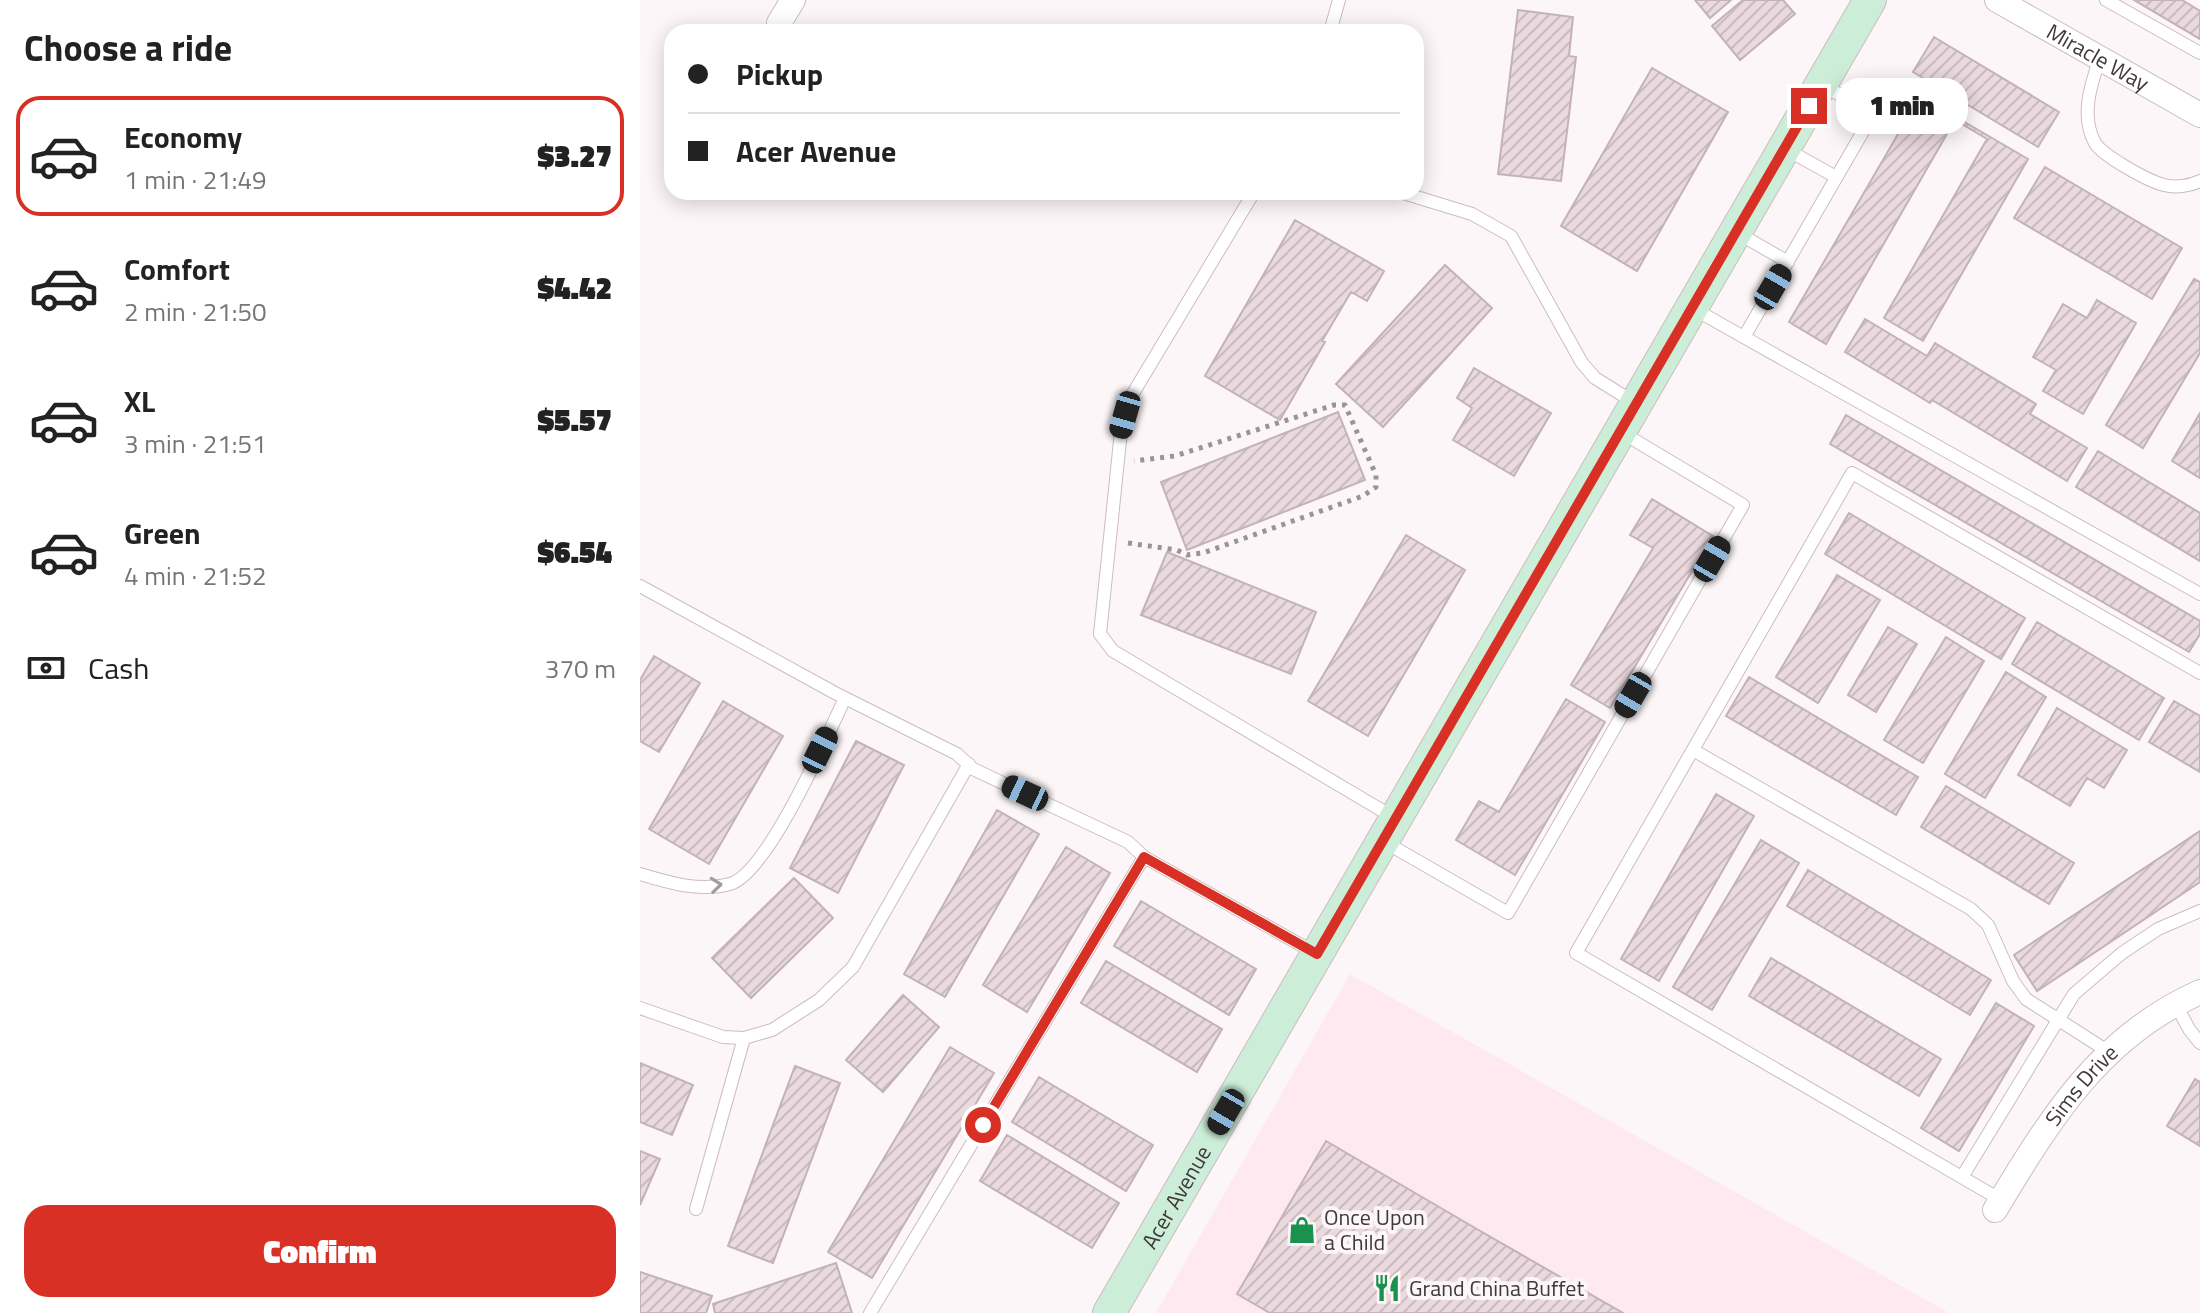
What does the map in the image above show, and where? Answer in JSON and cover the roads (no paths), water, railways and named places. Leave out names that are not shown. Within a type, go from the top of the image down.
[{"type":"street","points":[[779,23],[793,0]]},
{"type":"street","name":"Acer Avenue","points":[[1109,1313],[1870,0]]},
{"type":"street","name":"Miracle Way","points":[[2009,3],[2200,115]]},
{"type":"street","name":"Sims Drive","points":[[1998,1205],[2038,1139],[2096,1064],[2123,1039],[2175,1003],[2200,992]]},
{"type":"lane","points":[[1332,24],[1339,0]]},
{"type":"lane","points":[[2106,0],[2200,53]]},
{"type":"lane","points":[[2100,58],[2090,88],[2088,107],[2089,123],[2096,144],[2151,180],[2166,186],[2191,185],[2200,181]]},
{"type":"lane","points":[[1821,84],[1873,114]]},
{"type":"lane","points":[[1744,337],[1887,90]]},
{"type":"lane","points":[[1784,148],[1836,177]]},
{"type":"lane","points":[[1424,199],[1472,214],[1511,236],[1582,363],[1595,378],[1637,403]]},
{"type":"lane","points":[[1249,200],[1129,400],[1117,463],[1100,634],[1113,651],[1389,830],[1508,913],[1743,505],[1620,431]]},
{"type":"lane","points":[[1736,232],[1788,262]]},
{"type":"lane","points":[[1692,308],[2200,594]]},
{"type":"lane","points":[[1998,1205],[1962,1177],[1576,953],[1852,473],[2200,673]]},
{"type":"lane","points":[[640,586],[845,698],[957,754],[973,769],[1128,842],[1144,857],[1317,954]]},
{"type":"lane","points":[[640,874],[670,883],[707,887],[734,883],[745,874],[756,864],[795,801],[845,698]]},
{"type":"lane","points":[[1693,750],[1971,909],[1988,925],[2013,981],[2026,999],[2109,1052]]},
{"type":"lane","points":[[640,1008],[723,1037],[744,1038],[772,1030],[819,1000],[853,967],[969,764]]},
{"type":"lane","points":[[870,1313],[1144,857]]},
{"type":"lane","points":[[1962,1177],[2074,994],[2122,953],[2158,929],[2200,911]]},
{"type":"lane","points":[[2175,1003],[2200,1043]]},
{"type":"lane","points":[[696,1209],[744,1038]]},
{"type":"place","name":"Once Upon a Child","points":[[1302,1230]]},
{"type":"place","name":"Grand China Buffet","points":[[1387,1288]]}]
